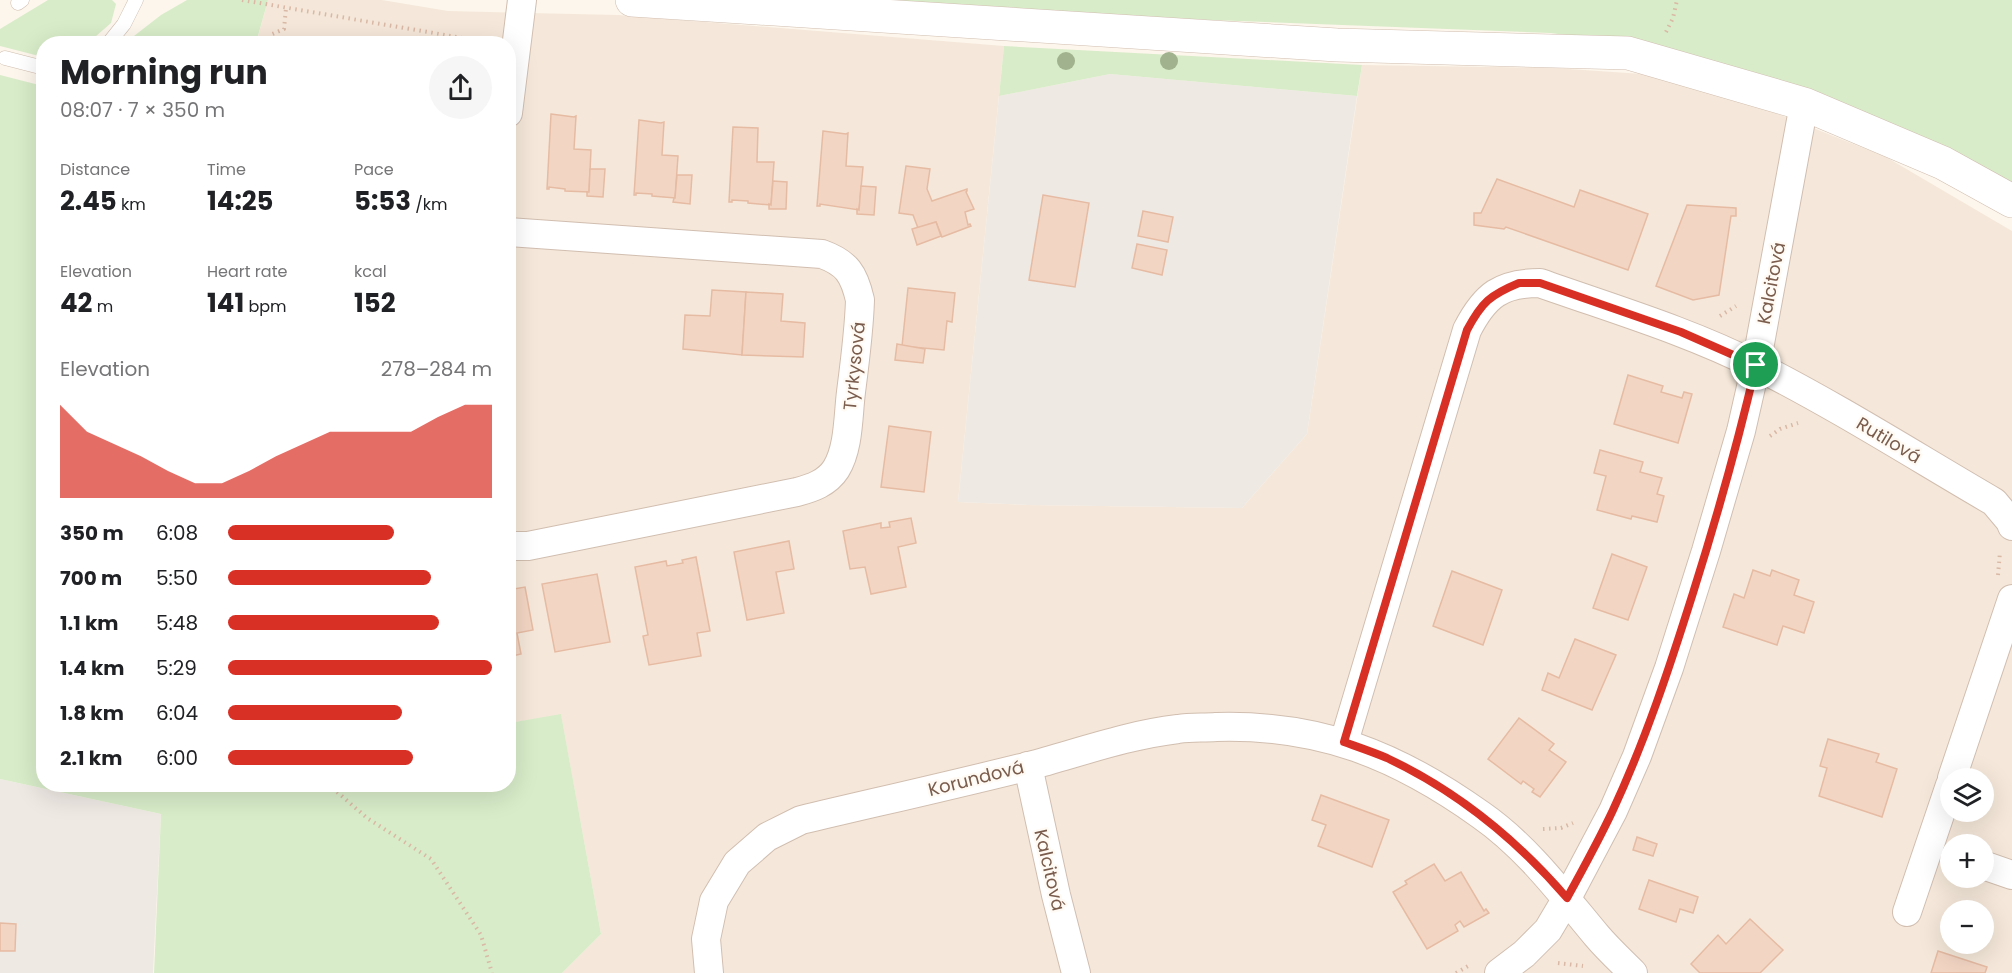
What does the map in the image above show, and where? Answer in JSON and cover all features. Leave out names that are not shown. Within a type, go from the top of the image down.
[{"type":"street","points":[[516,48],[522,0]]},
{"type":"street","points":[[632,0],[1338,45],[1628,53],[1804,104],[1943,163],[2012,201]]},
{"type":"street","name":"Kalcitová","points":[[1488,967],[1524,954],[1548,930],[1612,811],[1637,756],[1670,668],[1738,442],[1756,365],[1804,104]]},
{"type":"street","name":"Tyrkysová","points":[[516,233],[822,254],[835,259],[848,269],[856,284],[860,300],[860,319],[843,448],[836,470],[827,480],[797,492],[528,546],[516,546]]},
{"type":"street","points":[[1344,742],[1467,330],[1478,309],[1496,292],[1519,283],[1540,283],[1681,332],[1756,365]]},
{"type":"street","name":"Rutilová","points":[[1756,365],[1994,502],[2010,521],[2006,537]]},
{"type":"street","points":[[1955,768],[2003,592]]},
{"type":"street","name":"Korundová","points":[[709,973],[706,939],[714,901],[737,863],[767,837],[801,820],[1029,766],[1118,741],[1179,729],[1237,727],[1295,731],[1344,742],[1387,758],[1434,784],[1483,816],[1538,865],[1567,898]]},
{"type":"street","name":"Kalcitová","points":[[1029,766],[1056,895],[1076,973]]},
{"type":"street","points":[[1907,912],[1940,851]]},
{"type":"street","points":[[1994,868],[2012,874]]},
{"type":"street","points":[[1567,898],[1598,937],[1633,973]]},
{"type":"lane","points":[[114,36],[124,24],[136,0]]},
{"type":"lane","points":[[5,58],[36,66]]},
{"type":"path","points":[[242,0],[451,36]]},
{"type":"path","points":[[270,36],[284,28],[286,8]]},
{"type":"path","points":[[1764,439],[1780,429],[1801,423]]},
{"type":"path","points":[[2003,592],[2001,560],[2006,537]]},
{"type":"path","points":[[337,792],[367,818],[431,859],[481,935],[492,973]]},
{"type":"path","points":[[1540,829],[1561,828],[1580,818]]},
{"type":"path","points":[[1557,963],[1590,967]]},
{"type":"path","points":[[1456,973],[1488,967]]},
{"type":"shaded area","points":[[268,0],[382,0],[448,11],[618,15],[1004,46],[958,502],[1242,508],[1307,434],[1362,65],[1554,68],[1643,74],[1745,101],[1886,157],[2012,231],[2012,973],[562,973],[601,934],[561,715],[516,722],[516,36],[258,36]]},
{"type":"shaded area","points":[[1110,74],[1357,96],[1307,434],[1242,508],[958,502],[999,96]]},
{"type":"shaded area","points":[[0,779],[36,787],[36,792],[60,792],[161,814],[153,973],[0,973]]},
{"type":"green space","points":[[48,0],[112,0],[116,4],[111,23],[96,36],[36,36],[36,55],[0,46],[0,29]]},
{"type":"green space","points":[[187,0],[268,0],[258,36],[134,36],[161,15]]},
{"type":"green space","points":[[850,0],[2012,0],[2012,189],[1637,44],[1550,33],[1158,18]]},
{"type":"green space","points":[[1004,46],[1362,65],[1357,96],[1110,74],[999,96]]},
{"type":"green space","points":[[0,75],[36,84],[36,787],[0,779]]},
{"type":"green space","points":[[561,714],[601,934],[562,973],[154,973],[161,814],[60,792],[516,792],[516,722]]},
{"type":"building","points":[[551,114],[576,116],[574,149],[591,150],[589,192],[565,191],[565,189],[549,187],[547,189]]},
{"type":"building","points":[[639,120],[664,122],[662,155],[678,156],[675,198],[652,196],[652,194],[636,193],[634,195]]},
{"type":"building","points":[[733,127],[758,128],[757,162],[774,162],[771,205],[748,203],[748,201],[732,200],[729,202]]},
{"type":"building","points":[[823,131],[848,133],[846,166],[863,167],[859,210],[820,204],[817,206]]},
{"type":"building","points":[[906,166],[930,169],[927,189],[932,201],[967,189],[966,192],[974,209],[965,212],[968,225],[971,226],[942,237],[936,222],[918,228],[913,215],[899,213]]},
{"type":"building","points":[[590,169],[605,169],[603,197],[587,196]]},
{"type":"building","points":[[677,175],[692,175],[690,204],[673,202]]},
{"type":"building","points":[[1497,179],[1574,207],[1580,190],[1648,214],[1628,270],[1506,227],[1504,229],[1474,225],[1474,213],[1481,213]]},
{"type":"building","points":[[773,181],[787,182],[786,209],[769,209]]},
{"type":"building","points":[[861,186],[876,187],[874,215],[857,214]]},
{"type":"building","points":[[1043,195],[1089,203],[1075,287],[1029,280]]},
{"type":"building","points":[[1687,205],[1736,208],[1736,216],[1731,216],[1719,295],[1693,300],[1656,286]]},
{"type":"building","points":[[1143,211],[1173,217],[1168,242],[1138,236]]},
{"type":"building","points":[[936,222],[941,236],[917,245],[912,229]]},
{"type":"building","points":[[1137,244],[1167,250],[1162,275],[1132,268]]},
{"type":"building","points":[[908,288],[955,293],[952,322],[947,321],[944,350],[902,346]]},
{"type":"building","points":[[712,290],[746,292],[742,355],[683,349],[685,315],[710,316]]},
{"type":"building","points":[[746,292],[783,294],[781,321],[805,323],[803,357],[742,355]]},
{"type":"building","points":[[897,344],[925,349],[923,363],[895,360]]},
{"type":"building","points":[[1628,375],[1663,386],[1661,392],[1682,398],[1684,392],[1692,394],[1678,443],[1614,424]]},
{"type":"building","points":[[889,426],[931,432],[924,492],[881,487]]},
{"type":"building","points":[[1600,450],[1643,462],[1640,472],[1662,478],[1657,494],[1664,496],[1657,522],[1632,516],[1631,519],[1597,510],[1606,476],[1594,473]]},
{"type":"building","points":[[911,518],[916,543],[898,547],[906,587],[871,594],[865,567],[850,569],[843,531],[881,523],[881,528],[890,527],[889,522]]},
{"type":"building","points":[[789,541],[794,569],[776,572],[784,613],[747,620],[734,552]]},
{"type":"building","points":[[1612,554],[1647,567],[1628,620],[1593,608]]},
{"type":"building","points":[[696,557],[710,631],[697,633],[701,656],[649,665],[643,636],[648,635],[635,567],[666,561],[667,566],[683,563],[682,560]]},
{"type":"building","points":[[1753,570],[1770,576],[1772,570],[1799,580],[1794,595],[1814,602],[1804,633],[1783,626],[1777,645],[1723,627],[1734,594],[1744,598]]},
{"type":"building","points":[[1452,571],[1502,590],[1483,645],[1433,626]]},
{"type":"building","points":[[597,574],[610,642],[555,652],[542,584]]},
{"type":"building","points":[[525,587],[533,630],[517,633],[521,654],[516,655],[516,589]]},
{"type":"building","points":[[1575,639],[1616,655],[1592,710],[1542,690],[1548,673],[1559,678]]},
{"type":"building","points":[[1519,718],[1554,744],[1549,750],[1566,762],[1540,797],[1532,792],[1534,789],[1523,781],[1521,784],[1488,759]]},
{"type":"building","points":[[1828,739],[1879,754],[1876,762],[1897,769],[1882,817],[1819,796],[1827,768],[1820,766]]},
{"type":"building","points":[[1321,795],[1389,820],[1372,867],[1318,846],[1326,825],[1312,820]]},
{"type":"building","points":[[1637,837],[1657,844],[1653,856],[1633,850]]},
{"type":"building","points":[[1434,864],[1445,881],[1461,872],[1484,911],[1486,909],[1489,913],[1464,927],[1460,921],[1455,925],[1458,931],[1427,949],[1393,892],[1407,884],[1405,881]]},
{"type":"building","points":[[1649,880],[1698,897],[1693,913],[1680,909],[1676,922],[1639,909]]},
{"type":"building","points":[[1750,919],[1783,950],[1760,973],[1700,973],[1691,964],[1718,935],[1726,944]]},
{"type":"building","points":[[0,923],[16,924],[15,951],[0,951]]},
{"type":"building","points":[[1938,951],[1940,954],[1947,954],[1987,967],[1985,973],[1931,973]]},
{"type":"route","points":[[1519,283],[1540,283],[1681,332],[1756,365],[1741,431],[1670,668],[1637,756],[1612,811],[1567,898],[1538,865],[1483,816],[1434,784],[1387,758],[1344,742],[1467,330],[1478,309],[1496,292],[1519,283]]}]
